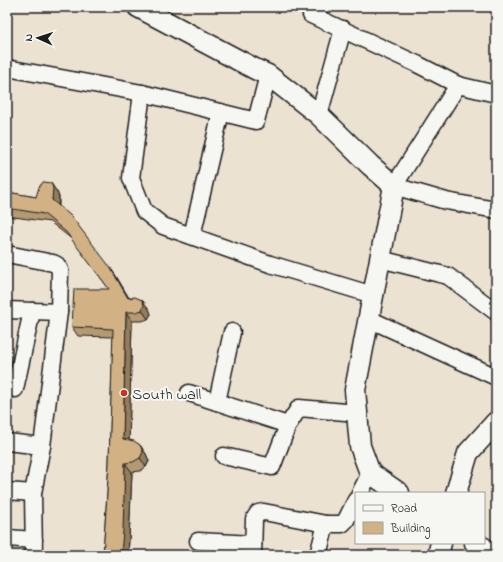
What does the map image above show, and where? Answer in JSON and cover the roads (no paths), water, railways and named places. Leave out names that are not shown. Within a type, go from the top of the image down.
[{"type":"street","points":[[139,7],[268,75],[319,115],[370,165],[394,186],[446,201],[496,210]]},
{"type":"street","points":[[308,10],[343,29],[458,85],[496,94]]},
{"type":"street","points":[[319,115],[343,29]]},
{"type":"street","points":[[7,68],[142,93],[256,121],[268,75]]},
{"type":"street","points":[[398,492],[370,473],[360,446],[355,390],[394,186],[458,85]]},
{"type":"street","points":[[142,93],[131,178],[144,211],[163,226],[270,264],[373,295]]},
{"type":"street","points":[[192,236],[221,112]]},
{"type":"street","points":[[7,254],[53,263],[60,270],[59,312],[42,446],[33,493],[34,547],[7,538]]},
{"type":"street","points":[[380,259],[448,276],[496,312]]},
{"type":"street","points":[[7,310],[59,312]]},
{"type":"street","points":[[15,389],[32,311]]},
{"type":"street","points":[[369,319],[496,377]]},
{"type":"street","points":[[217,402],[232,332]]},
{"type":"street","points":[[190,393],[288,425]]},
{"type":"street","points":[[224,456],[272,467],[288,425],[299,408],[357,413]]},
{"type":"street","points":[[456,492],[468,453],[496,422]]},
{"type":"street","points":[[7,442],[42,446]]},
{"type":"street","points":[[360,492],[370,473]]},
{"type":"street","points":[[7,491],[33,493]]},
{"type":"street","points":[[198,541],[253,550],[254,519],[258,514],[264,512],[326,524],[342,524],[346,520],[355,502]]},
{"type":"street","points":[[318,555],[326,524]]},
{"type":"street","points":[[438,555],[441,544]]},
{"type":"place","name":"South wall","points":[[124,393]]}]
